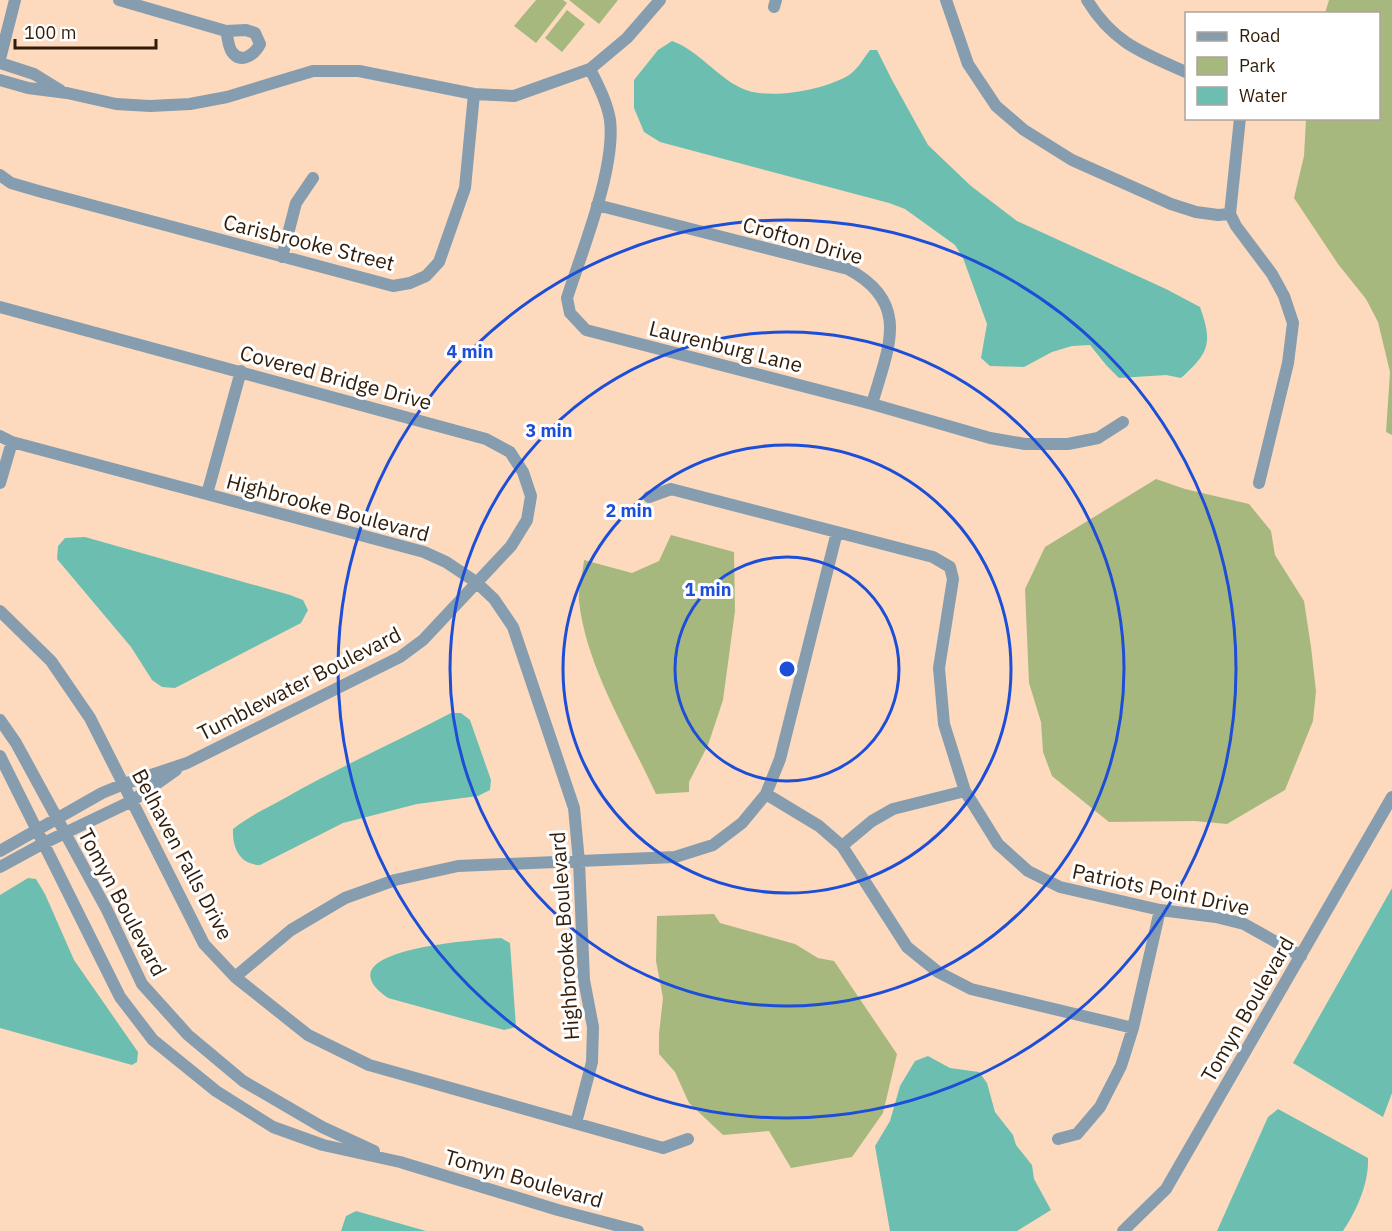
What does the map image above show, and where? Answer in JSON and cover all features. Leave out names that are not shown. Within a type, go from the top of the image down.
[{"type":"street","points":[[15,0],[0,61],[34,74],[67,93]]},
{"type":"street","points":[[119,0],[226,31]]},
{"type":"street","points":[[0,80],[28,88],[67,93],[116,104],[150,106],[190,104],[227,97],[313,71],[358,71],[474,94],[514,96],[590,69],[627,38],[660,0]]},
{"type":"street","points":[[946,0],[968,64],[996,106],[1024,130],[1072,160],[1171,204],[1196,212],[1230,214]]},
{"type":"street","points":[[1087,0],[1115,34],[1136,50],[1185,72]]},
{"type":"street","name":"Laurenburg Lane","points":[[590,69],[610,119],[611,143],[597,205],[567,298],[570,313],[586,330],[872,404],[990,438],[1025,444],[1068,444],[1098,438],[1123,422]]},
{"type":"street","name":"Carisbrooke Street","points":[[0,175],[11,183],[42,192],[393,286],[410,283],[426,276],[439,262],[465,188],[474,94]]},
{"type":"street","points":[[1240,120],[1230,214],[1236,226],[1272,274],[1284,296],[1293,323],[1288,363],[1259,483]]},
{"type":"street","points":[[282,257],[296,202],[313,178]]},
{"type":"street","name":"Crofton Drive","points":[[597,205],[848,269],[868,279],[884,300],[891,321],[890,342],[872,404]]},
{"type":"street","name":"Covered Bridge Drive","points":[[0,307],[486,439],[510,452],[523,471],[531,496],[527,520],[511,546],[476,582]]},
{"type":"street","points":[[207,494],[241,371]]},
{"type":"street","name":"Highbrooke Boulevard","points":[[0,436],[12,442],[424,552],[446,562],[476,582],[494,599],[513,627],[573,808],[579,862],[584,980],[593,1027],[592,1062],[576,1123]]},
{"type":"street","points":[[0,483],[12,442]]},
{"type":"street","points":[[235,977],[291,930],[345,898],[395,880],[458,866],[675,857],[713,845],[742,823],[766,794],[780,759],[837,532],[671,489],[649,497]]},
{"type":"street","name":"Patriots Point Drive","points":[[837,532],[933,557],[950,567],[952,579],[939,668],[944,724],[965,791],[998,844],[1028,871],[1060,887],[1160,910],[1216,917],[1244,924],[1300,956]]},
{"type":"street","name":"Tumblewater Boulevard","points":[[0,851],[89,800],[124,784],[187,763],[400,657],[423,640],[476,582]]},
{"type":"street","name":"Belhaven Falls Drive","points":[[0,611],[51,662],[90,718],[204,944],[235,977],[308,1035],[369,1065],[663,1148],[688,1139]]},
{"type":"street","name":"Tomyn Boulevard","points":[[0,720],[16,743],[107,910],[142,984],[188,1035],[243,1082],[322,1127],[400,1162]]},
{"type":"street","name":"Tomyn Boulevard","points":[[0,756],[120,997],[153,1040],[216,1091],[273,1127],[323,1145],[400,1162],[558,1210],[638,1231]]},
{"type":"street","name":"Tumblewater Boulevard","points":[[0,867],[132,801],[187,763]]},
{"type":"street","points":[[842,846],[872,821],[893,809],[965,791]]},
{"type":"street","points":[[766,794],[819,826],[842,846],[907,947],[938,972],[971,989],[1133,1028]]},
{"type":"street","name":"Tomyn Boulevard","points":[[1124,1231],[1166,1189],[1392,797]]},
{"type":"street","points":[[89,800],[97,818]]},
{"type":"street","points":[[1058,1139],[1077,1134],[1100,1107],[1122,1066],[1160,910]]},
{"type":"green space","points":[[536,0],[563,0],[567,3],[536,43],[514,26]]},
{"type":"green space","points":[[569,0],[618,0],[599,24]]},
{"type":"green space","points":[[1329,0],[1392,0],[1392,435],[1386,432],[1390,372],[1378,322],[1366,299],[1338,264],[1294,198],[1304,156],[1306,120],[1380,120],[1380,12],[1325,12]]},
{"type":"green space","points":[[567,10],[585,24],[562,52],[545,38]]},
{"type":"green space","points":[[1156,479],[1185,489],[1249,504],[1271,531],[1275,555],[1304,601],[1316,691],[1313,721],[1285,790],[1227,824],[1194,821],[1109,822],[1052,776],[1043,752],[1041,722],[1029,683],[1025,589],[1045,547]]},
{"type":"green space","points":[[671,535],[734,552],[735,611],[723,700],[708,745],[689,782],[689,792],[656,794],[599,676],[583,626],[579,596],[584,560],[632,573],[659,561]]},
{"type":"green space","points":[[714,914],[720,923],[795,944],[818,958],[834,961],[897,1054],[883,1113],[852,1157],[791,1168],[769,1131],[723,1135],[689,1103],[675,1072],[659,1054],[663,998],[656,961],[657,916]]},
{"type":"water","points":[[672,41],[690,50],[732,83],[752,92],[765,94],[796,92],[839,80],[855,70],[870,50],[877,50],[928,145],[971,186],[1017,221],[1166,289],[1200,307],[1207,339],[1203,354],[1181,378],[1166,375],[1119,378],[1090,345],[1072,346],[1052,352],[1024,367],[990,366],[981,358],[987,324],[963,258],[955,245],[905,209],[660,142],[644,132],[634,108],[634,80],[658,50]]},
{"type":"water","points":[[85,537],[290,595],[303,600],[308,610],[301,623],[175,688],[162,687],[152,680],[131,647],[57,559],[58,546],[65,538]]},
{"type":"water","points":[[451,713],[461,713],[470,720],[491,780],[490,790],[478,796],[417,804],[343,823],[260,865],[242,859],[234,843],[233,829],[245,820]]},
{"type":"water","points":[[28,878],[36,879],[74,960],[138,1052],[137,1062],[132,1065],[0,1028],[0,895]]},
{"type":"water","points":[[1392,888],[1392,1093],[1383,1117],[1293,1063]]},
{"type":"water","points":[[501,938],[510,943],[516,1027],[504,1030],[388,998],[372,981],[373,968],[387,958],[409,950],[463,941]]},
{"type":"water","points":[[928,1056],[950,1068],[979,1072],[987,1083],[995,1112],[1032,1165],[1034,1179],[1051,1210],[1017,1231],[890,1231],[875,1146],[890,1121],[900,1086],[915,1061]]},
{"type":"water","points":[[1278,1109],[1368,1158],[1361,1196],[1343,1231],[1217,1231],[1268,1117]]},
{"type":"water","points":[[356,1211],[426,1231],[341,1231],[346,1216]]}]
